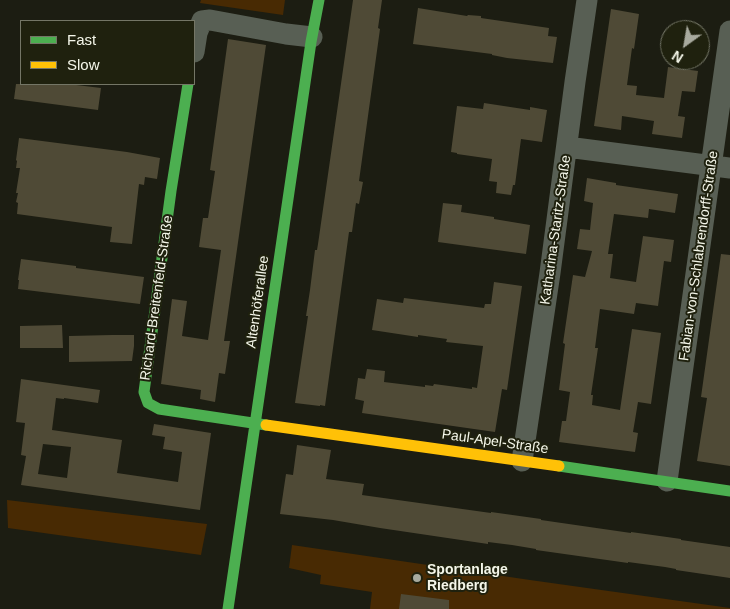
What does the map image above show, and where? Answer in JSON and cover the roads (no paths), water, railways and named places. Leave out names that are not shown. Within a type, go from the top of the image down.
[{"type":"street","name":"Altenhöferallee","points":[[228,609],[319,0]]},
{"type":"street","name":"Katharina-Staritz-Straße","points":[[522,461],[550,273],[586,0]]},
{"type":"street","points":[[195,45],[197,32],[208,15],[286,34],[312,37]]},
{"type":"street","name":"Fabian-von-Schlabrendorff-Straße","points":[[667,481],[721,167],[730,31]]},
{"type":"street","name":"Richard-Breitenfeld-Straße","points":[[188,85],[144,392],[148,403],[160,409],[256,423]]},
{"type":"street","points":[[567,147],[721,167]]},
{"type":"street","name":"Paul-Apel-Straße","points":[[256,423],[730,491]]},
{"type":"place","name":"Sportanlage Riedberg","points":[[417,578]]}]
